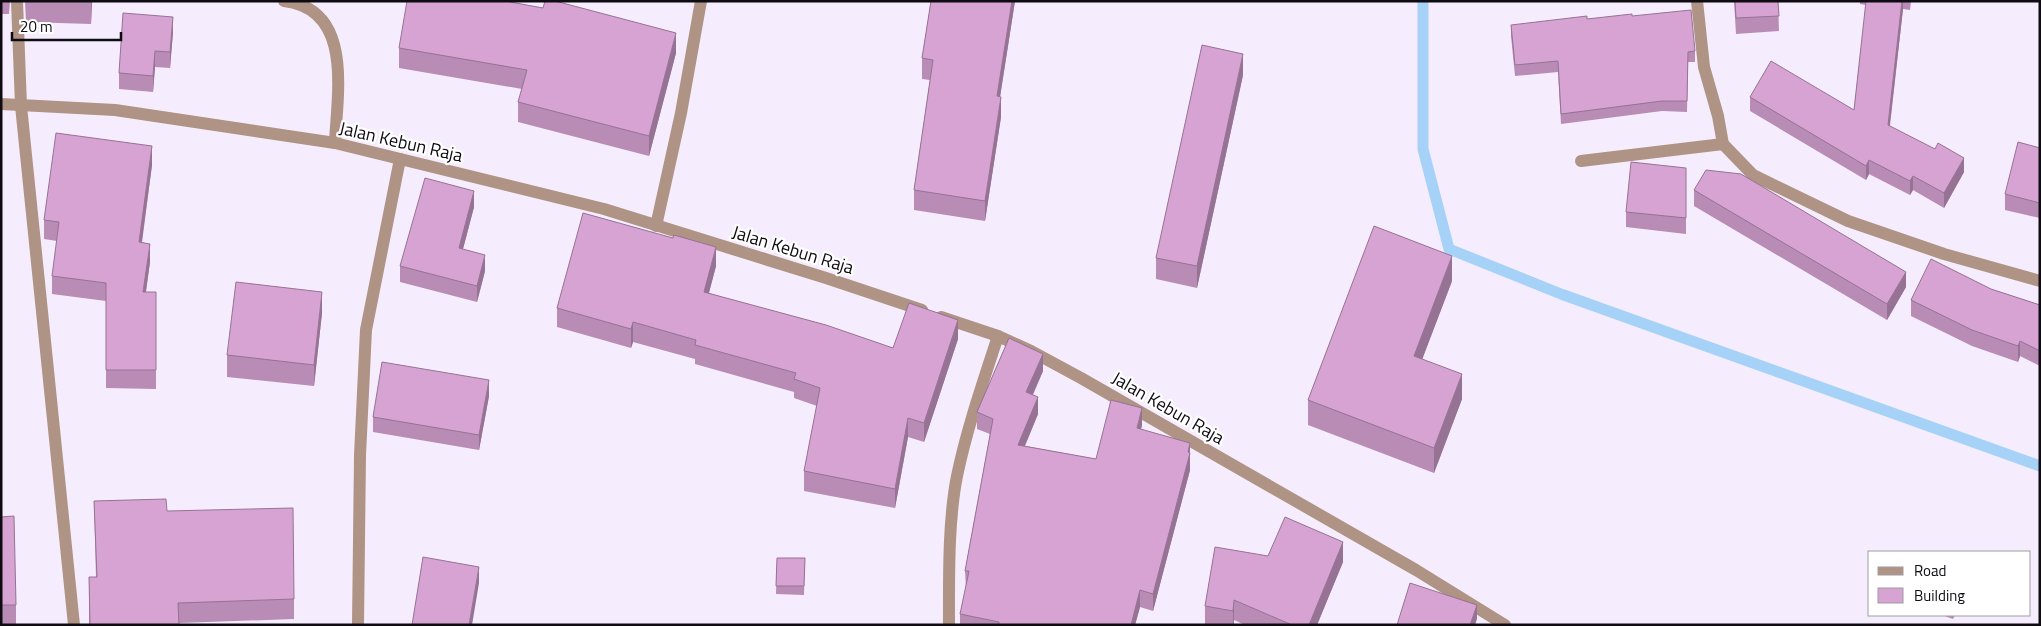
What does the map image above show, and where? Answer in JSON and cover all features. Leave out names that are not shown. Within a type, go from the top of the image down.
[{"type":"street","points":[[17,1],[21,106],[74,625]]},
{"type":"street","points":[[284,1],[312,9],[326,23],[334,37],[338,75],[335,143]]},
{"type":"street","points":[[656,226],[681,113],[701,1]]},
{"type":"street","points":[[1697,1],[1704,67],[1718,116],[1723,144],[1752,175],[1848,221],[1944,254],[2040,281]]},
{"type":"street","name":"Jalan Kebun Raja","points":[[1,104],[115,110],[335,143],[604,208],[656,226],[826,278],[998,336],[1031,351],[1098,388],[1407,566],[1505,625]]},
{"type":"street","points":[[1581,161],[1723,144]]},
{"type":"street","points":[[358,625],[360,455],[366,330],[400,159]]},
{"type":"street","points":[[949,625],[953,510],[957,477],[966,436],[998,336]]},
{"type":"building","points":[[407,1],[505,1],[543,8],[545,1],[555,1],[676,33],[649,136],[518,102],[527,70],[399,48]]},
{"type":"building","points":[[931,1],[1012,1],[997,96],[1001,97],[985,201],[914,190],[933,60],[922,58]]},
{"type":"building","points":[[1735,1],[1778,1],[1779,16],[1736,18]]},
{"type":"building","points":[[1866,1],[1902,1],[1888,125],[1935,149],[1938,143],[1964,158],[1944,193],[1913,176],[1910,181],[1869,160],[1866,166],[1750,97],[1771,61],[1854,110]]},
{"type":"building","points":[[1691,10],[1695,51],[1688,52],[1687,101],[1662,101],[1561,114],[1558,61],[1515,65],[1511,25],[1587,16],[1587,19]]},
{"type":"building","points":[[123,13],[173,17],[170,52],[155,51],[153,76],[119,73]]},
{"type":"building","points":[[1202,45],[1243,54],[1197,266],[1156,258]]},
{"type":"building","points":[[56,133],[152,146],[139,242],[150,244],[143,292],[156,292],[156,370],[106,370],[106,283],[52,276],[59,222],[44,220]]},
{"type":"building","points":[[2018,142],[2040,148],[2040,203],[2005,194]]},
{"type":"building","points":[[1631,162],[1686,168],[1686,218],[1626,212]]},
{"type":"building","points":[[1706,170],[1741,174],[1906,272],[1887,304],[1694,190]]},
{"type":"building","points":[[425,178],[474,191],[459,248],[485,255],[477,286],[400,266]]},
{"type":"building","points":[[583,213],[673,238],[674,235],[716,247],[704,292],[826,325],[893,348],[909,303],[958,320],[924,423],[908,418],[895,489],[804,471],[820,388],[794,379],[796,373],[695,345],[696,340],[633,322],[631,329],[557,308]]},
{"type":"building","points":[[1374,226],[1452,256],[1414,356],[1462,374],[1434,448],[1308,400]]},
{"type":"building","points":[[1931,259],[1991,289],[2040,305],[2040,351],[2020,341],[2018,346],[1972,330],[1911,300]]},
{"type":"building","points":[[236,282],[322,292],[314,365],[227,355]]},
{"type":"building","points":[[1009,338],[1043,354],[1026,392],[1038,397],[1018,445],[1096,459],[1111,400],[1142,408],[1137,428],[1190,443],[1188,452],[1190,453],[1153,594],[1140,590],[1131,625],[999,625],[999,622],[960,614],[969,571],[965,571],[993,419],[977,412]]},
{"type":"building","points":[[382,362],[489,380],[479,435],[373,417]]},
{"type":"building","points":[[166,499],[167,511],[293,508],[294,599],[178,603],[179,625],[90,625],[89,577],[97,577],[94,501]]},
{"type":"building","points":[[14,516],[16,605],[1,605],[1,517]]},
{"type":"building","points":[[1285,517],[1343,542],[1309,625],[1292,625],[1234,600],[1233,611],[1205,606],[1215,547],[1268,556]]},
{"type":"building","points":[[423,557],[479,567],[469,625],[412,625]]},
{"type":"building","points":[[777,558],[805,558],[804,586],[776,586]]},
{"type":"building","points":[[1410,583],[1477,605],[1470,625],[1397,625]]},
{"type":"waterway","points":[[1423,1],[1423,149],[1449,249],[1561,294],[2040,466]]}]
